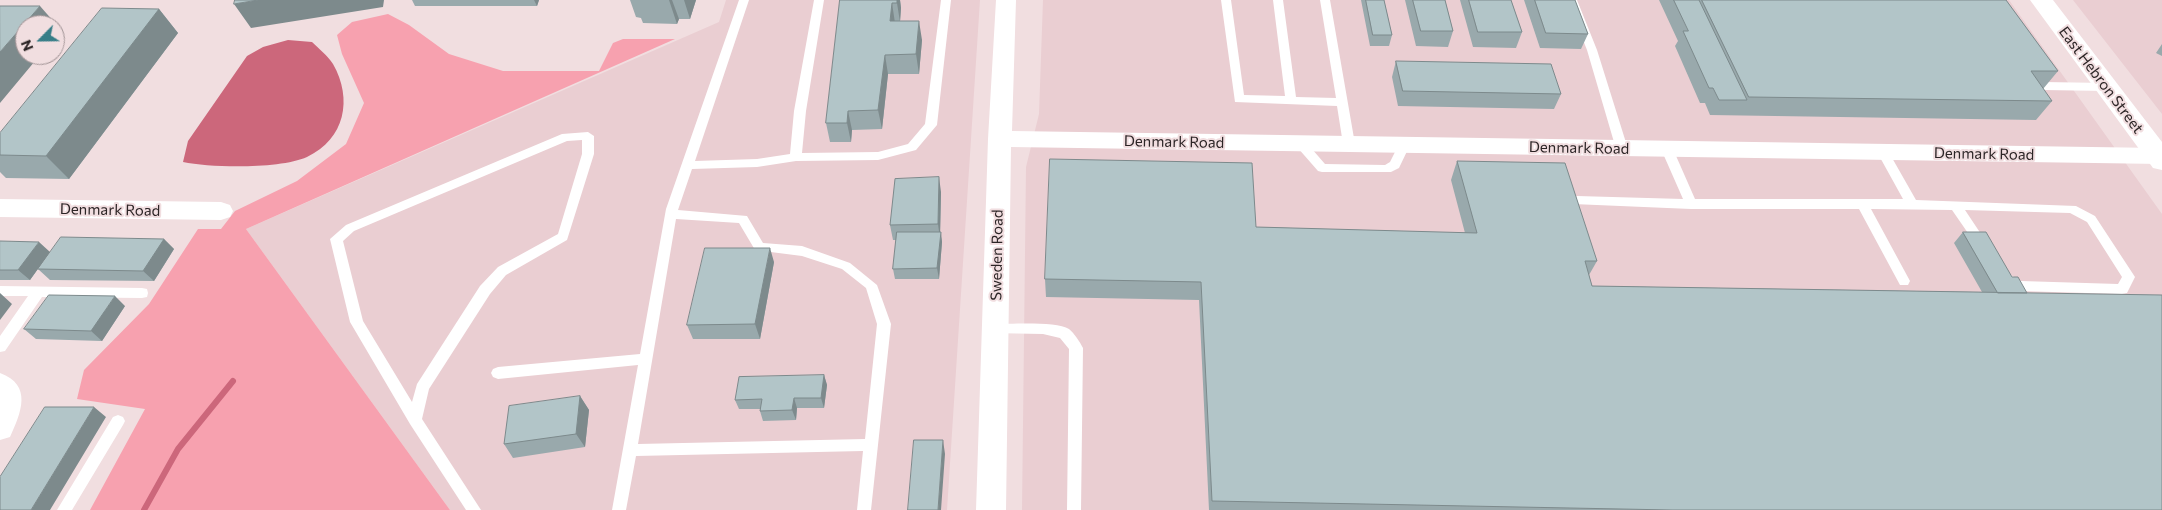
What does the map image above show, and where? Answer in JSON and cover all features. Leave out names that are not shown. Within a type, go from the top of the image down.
[{"type":"street","name":"Sweden Road","points":[[991,510],[1000,139],[1006,0]]},
{"type":"street","name":"East Hebron Street","points":[[2041,0],[2161,158]]},
{"type":"street","name":"Denmark Road","points":[[1000,139],[2161,158]]},
{"type":"street","name":"Denmark Road","points":[[0,208],[220,211]]},
{"type":"street","points":[[0,385],[7,391],[8,407],[0,428]]},
{"type":"lane","points":[[619,510],[644,358],[672,214],[744,0]]},
{"type":"lane","points":[[796,157],[800,110],[819,0]]},
{"type":"lane","points":[[688,165],[757,163],[796,157],[878,156],[912,147],[931,125],[946,0]]},
{"type":"lane","points":[[1226,0],[1239,99],[1342,102]]},
{"type":"lane","points":[[1278,0],[1291,100]]},
{"type":"lane","points":[[1325,0],[1349,144]]},
{"type":"lane","points":[[1572,0],[1592,50],[1622,149]]},
{"type":"lane","points":[[2043,86],[2106,87]]},
{"type":"lane","points":[[416,420],[422,388],[485,290],[502,271],[563,237],[588,154],[588,136],[566,137],[350,228],[336,240],[357,322],[416,420],[474,510]]},
{"type":"lane","points":[[1301,144],[1322,168],[1378,169],[1387,169],[1394,165],[1404,145]]},
{"type":"lane","points":[[1667,149],[1690,204]]},
{"type":"lane","points":[[1883,152],[1912,204]]},
{"type":"lane","points":[[1577,202],[1912,204],[2072,209],[2091,219],[2129,277],[2122,289],[2018,286],[2001,272]]},
{"type":"lane","points":[[1863,204],[1904,281]]},
{"type":"lane","points":[[1955,205],[1991,258]]},
{"type":"lane","points":[[672,214],[743,219],[759,247],[802,251],[846,266],[872,285],[884,324],[864,510]]},
{"type":"lane","points":[[0,291],[142,293]]},
{"type":"lane","points":[[0,347],[39,291]]},
{"type":"lane","points":[[995,329],[1044,329],[1064,333],[1076,348],[1074,510]]},
{"type":"lane","points":[[498,373],[644,358]]},
{"type":"lane","points":[[64,510],[118,421]]},
{"type":"lane","points":[[628,450],[871,445]]},
{"type":"shaded area","points":[[726,0],[980,0],[947,510],[450,510],[246,229],[719,22]]},
{"type":"shaded area","points":[[1043,0],[2009,0],[2162,214],[2162,510],[1022,510],[1026,167],[1039,114]]},
{"type":"shaded area","points":[[2073,0],[2162,0],[2162,114]]},
{"type":"shaded area","points":[[388,14],[409,25],[449,54],[503,71],[599,71],[613,43],[623,39],[675,39],[246,229],[450,510],[90,510],[145,409],[77,399],[84,370],[149,304],[198,229],[221,229],[235,211],[297,181],[346,144],[364,103],[342,54],[337,35],[352,22]]},
{"type":"shaded area","points":[[288,40],[312,42],[331,61],[339,77],[344,104],[342,117],[330,140],[307,157],[280,164],[228,166],[183,162],[188,141],[247,56],[263,47]]},
{"type":"building","points":[[235,0],[258,0],[234,4]]},
{"type":"building","points":[[840,0],[897,0],[897,3],[892,3],[890,21],[919,21],[916,54],[885,55],[878,110],[848,111],[847,123],[826,123]]},
{"type":"building","points":[[1366,0],[1384,0],[1392,35],[1373,35]]},
{"type":"building","points":[[1413,0],[1445,0],[1453,31],[1421,31]]},
{"type":"building","points":[[1469,0],[1511,0],[1522,32],[1478,32]]},
{"type":"building","points":[[1535,0],[1575,0],[1588,34],[1546,33]]},
{"type":"building","points":[[1674,0],[1699,0],[1747,100],[1719,100],[1713,88],[1709,88],[1683,31],[1688,31]]},
{"type":"building","points":[[1702,0],[2006,0],[2058,71],[2031,71],[2052,101],[1749,97]]},
{"type":"building","points":[[0,6],[40,6],[32,15],[15,15],[15,35],[0,52]]},
{"type":"building","points":[[102,8],[159,9],[46,156],[0,155],[0,133],[55,65],[65,65],[65,53]]},
{"type":"building","points":[[1396,61],[1551,64],[1561,94],[1403,91]]},
{"type":"building","points":[[1050,159],[1252,163],[1256,227],[1477,233],[1457,161],[1565,163],[1597,261],[1585,261],[1592,286],[2162,295],[2162,510],[1672,510],[1212,501],[1201,282],[1045,279]]},
{"type":"building","points":[[939,177],[938,224],[890,225],[895,179]]},
{"type":"building","points":[[897,232],[941,232],[937,268],[893,269]]},
{"type":"building","points":[[1963,232],[1986,232],[2012,277],[2018,277],[2027,293],[1998,293]]},
{"type":"building","points":[[61,237],[164,239],[143,271],[38,269]]},
{"type":"building","points":[[0,241],[39,242],[18,270],[0,270]]},
{"type":"building","points":[[705,248],[770,248],[755,324],[687,325]]},
{"type":"building","points":[[49,295],[115,296],[91,331],[24,329]]},
{"type":"building","points":[[824,375],[821,398],[794,398],[792,410],[760,411],[762,399],[735,400],[739,377]]},
{"type":"building","points":[[580,396],[576,434],[504,444],[509,406]]},
{"type":"building","points":[[45,407],[94,407],[31,510],[0,510],[0,477]]},
{"type":"building","points":[[914,440],[943,440],[938,510],[908,510]]},
{"type":"waterway","points":[[144,510],[178,449],[233,381]]}]
